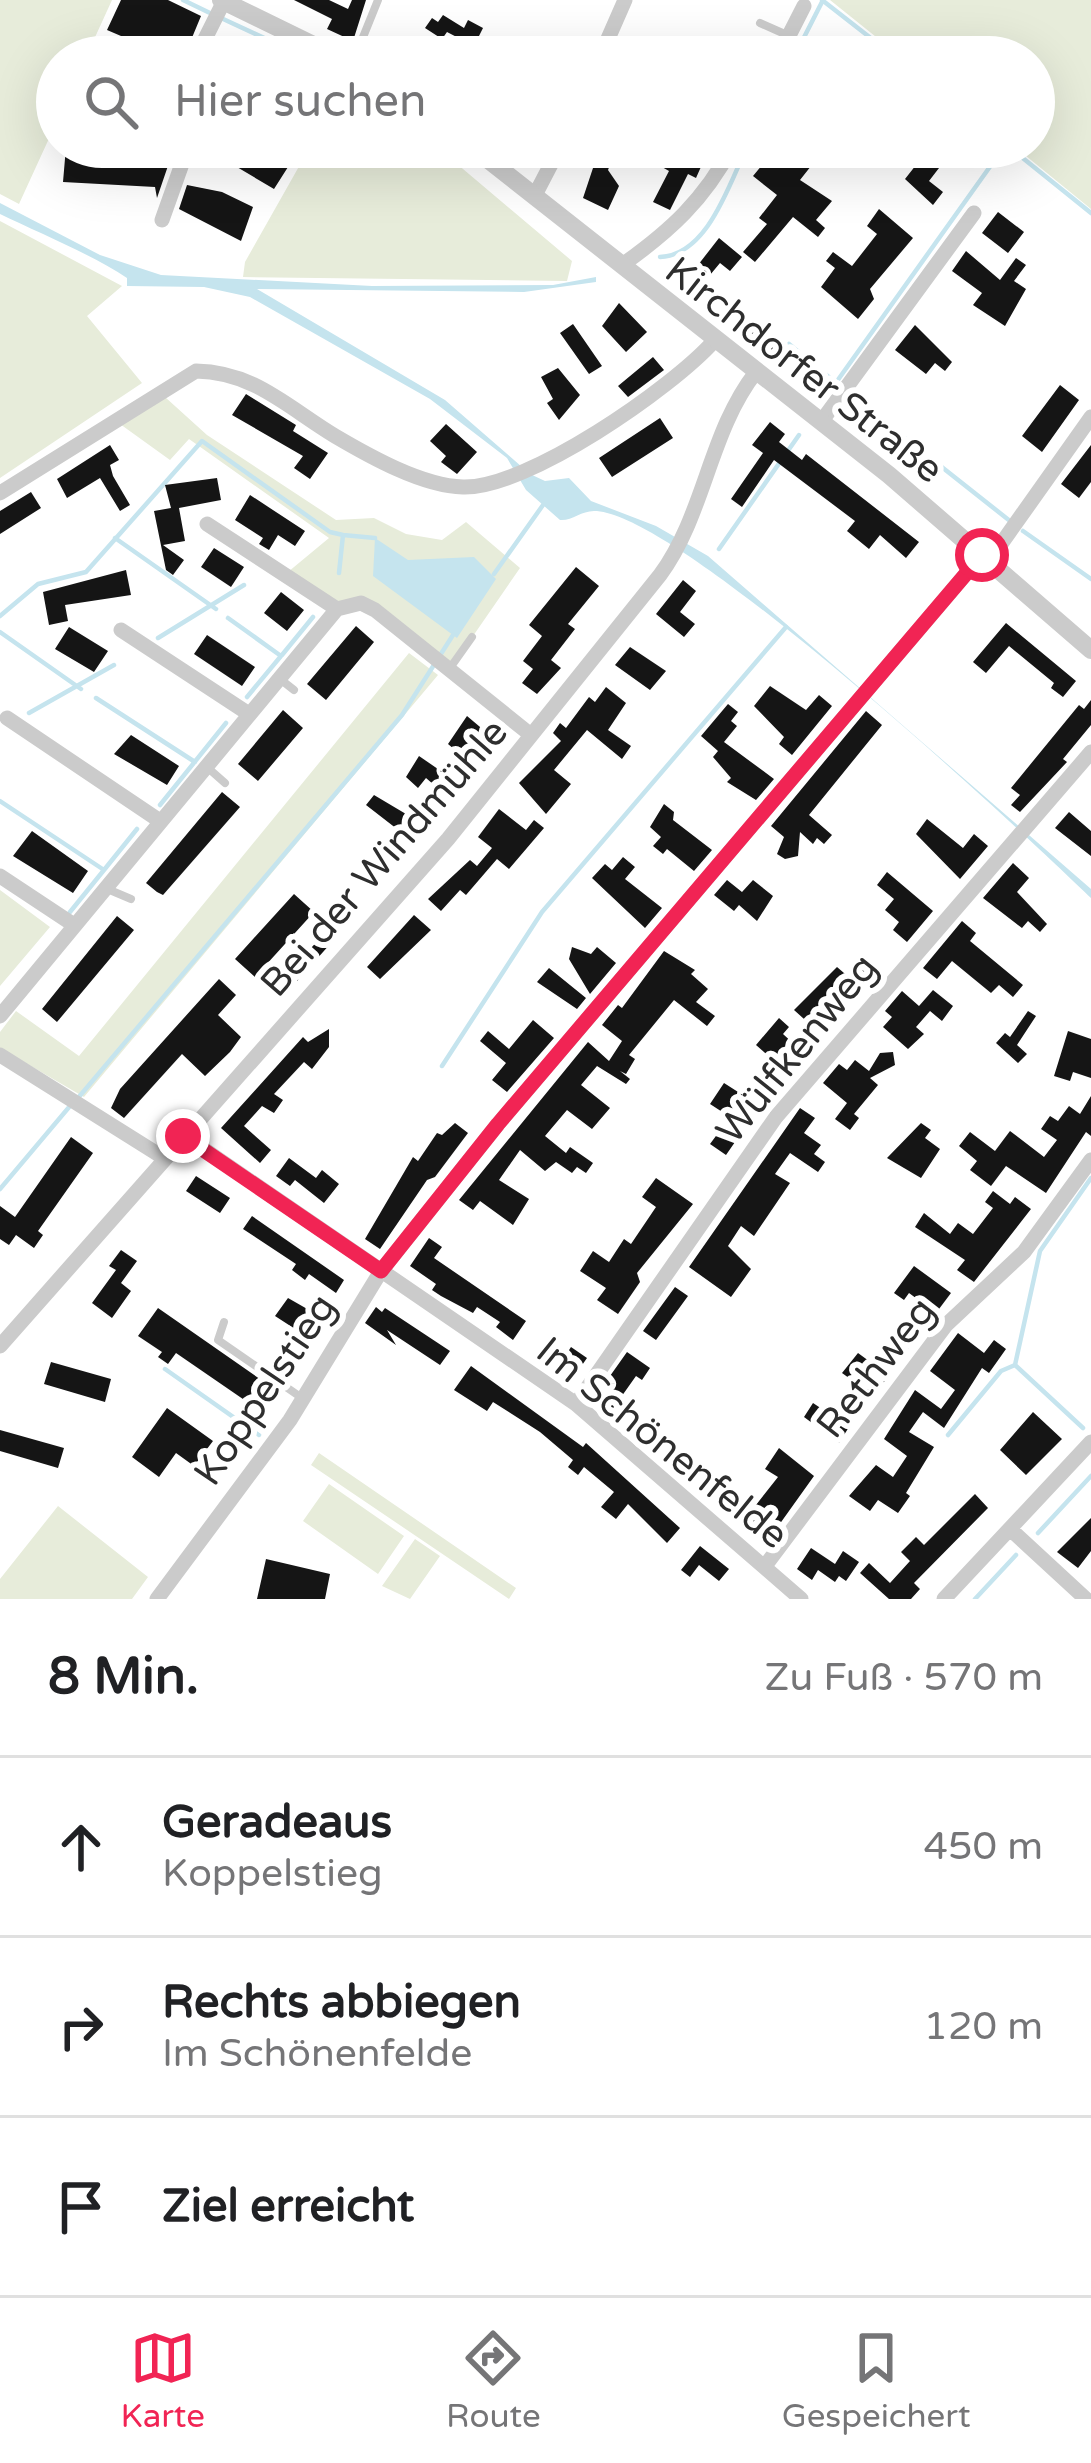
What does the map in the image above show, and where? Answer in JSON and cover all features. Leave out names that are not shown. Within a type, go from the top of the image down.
[{"type":"street","points":[[609,36],[625,0]]},
{"type":"street","points":[[789,36],[804,6]]},
{"type":"street","points":[[206,36],[219,8],[287,36]]},
{"type":"street","points":[[162,220],[176,168]]},
{"type":"street","name":"Kirchdorfer Straße","points":[[500,168],[821,422],[1091,650]]},
{"type":"street","points":[[535,195],[549,168]]},
{"type":"street","points":[[622,265],[676,227],[721,168]]},
{"type":"street","points":[[821,422],[974,213]]},
{"type":"street","points":[[0,493],[196,370],[227,372],[253,381],[335,436],[459,487],[535,465],[687,372],[714,341]]},
{"type":"street","name":"Bei der Windmühle","points":[[0,1346],[448,839],[532,735],[681,543],[731,413],[756,372]]},
{"type":"street","name":"Koppelstieg","points":[[157,1599],[303,1399],[381,1271],[498,1124],[986,558],[1091,417]]},
{"type":"street","points":[[207,524],[337,609]]},
{"type":"street","points":[[0,1016],[337,609],[361,603],[376,610],[532,735]]},
{"type":"street","points":[[121,630],[249,714]]},
{"type":"street","points":[[4,715],[160,821]]},
{"type":"street","name":"Wülfkenweg","points":[[576,1404],[776,1117],[1091,752]]},
{"type":"street","points":[[0,876],[74,925]]},
{"type":"street","points":[[0,1055],[68,1093],[164,1158]]},
{"type":"street","name":"Im Schönenfelde","points":[[183,1136],[576,1404],[802,1599]]},
{"type":"street","name":"Rethweg","points":[[765,1566],[946,1325],[1024,1252],[1091,1160]]},
{"type":"street","points":[[944,1599],[1091,1442]]},
{"type":"street","points":[[1010,1529],[1086,1599]]},
{"type":"lane","points":[[363,36],[378,0]]},
{"type":"lane","points":[[760,23],[789,36]]},
{"type":"lane","points":[[449,669],[472,638]]},
{"type":"lane","points":[[279,678],[294,690]]},
{"type":"lane","points":[[206,766],[225,783]]},
{"type":"lane","points":[[106,888],[130,899]]},
{"type":"lane","points":[[224,1322],[218,1340],[303,1399]]},
{"type":"green space","points":[[0,0],[112,0],[96,36],[36,36],[36,167],[19,204],[0,194]]},
{"type":"green space","points":[[830,0],[1091,0],[1091,209],[1041,168],[1055,168],[1055,36],[875,36]]},
{"type":"green space","points":[[298,168],[462,168],[572,261],[567,281],[243,277],[245,262]]},
{"type":"green space","points":[[0,221],[122,286],[87,316],[142,383],[0,478]]},
{"type":"green space","points":[[165,397],[207,435],[336,520],[374,518],[406,534],[442,540],[466,522],[520,568],[453,665],[377,606],[339,604],[288,572],[329,538],[189,439],[170,460],[120,424]]},
{"type":"green space","points":[[409,653],[438,675],[84,1097],[0,1048],[0,1032],[16,1011],[79,1056]]},
{"type":"green space","points":[[0,890],[50,927],[0,986]]},
{"type":"green space","points":[[319,1453],[516,1588],[509,1599],[311,1465]]},
{"type":"green space","points":[[329,1484],[404,1536],[378,1574],[303,1521]]},
{"type":"green space","points":[[58,1506],[148,1577],[132,1599],[0,1599],[0,1579]]},
{"type":"green space","points":[[415,1539],[440,1556],[410,1599],[382,1586]]},
{"type":"water","points":[[0,203],[100,255],[161,275],[372,286],[553,285],[596,277],[596,282],[524,292],[257,289],[445,400],[530,474],[545,481],[569,478],[591,501],[656,526],[708,556],[1091,889],[1091,898],[847,678],[697,561],[636,525],[594,511],[560,520],[526,490],[507,458],[430,399],[250,297],[204,287],[127,286],[127,278],[113,269],[0,214]]},
{"type":"water","points":[[375,538],[408,560],[474,557],[496,579],[457,638],[373,576]]},
{"type":"building","points":[[121,0],[168,0],[201,16],[193,36],[121,36],[107,30]]},
{"type":"building","points":[[294,0],[329,0],[348,9],[352,0],[366,0],[355,36],[327,29],[332,19]]},
{"type":"building","points":[[443,15],[464,28],[468,20],[483,28],[479,36],[447,32],[437,36],[425,28],[432,18],[438,22]]},
{"type":"building","points":[[64,168],[167,168],[157,198],[155,187],[63,182]]},
{"type":"building","points":[[238,168],[287,168],[274,189]]},
{"type":"building","points":[[593,168],[609,168],[619,186],[608,210],[583,198]]},
{"type":"building","points":[[664,168],[700,168],[696,178],[688,174],[670,210],[653,202],[669,171]]},
{"type":"building","points":[[760,168],[809,168],[800,180],[832,201],[816,220],[825,228],[818,237],[793,217],[755,262],[743,252],[767,224],[759,218],[777,195],[753,176]]},
{"type":"building","points":[[914,168],[939,168],[929,181],[943,192],[933,205],[905,179]]},
{"type":"building","points":[[187,185],[222,192],[253,207],[241,241],[179,209]]},
{"type":"building","points":[[879,209],[913,238],[870,289],[874,299],[858,319],[821,287],[835,268],[826,261],[833,252],[852,266],[877,234],[867,226]]},
{"type":"building","points":[[998,212],[1024,232],[1008,253],[982,233]]},
{"type":"building","points":[[719,238],[742,257],[730,271],[720,263],[710,275],[698,265]]},
{"type":"building","points":[[966,251],[1000,280],[1016,258],[1026,265],[1014,281],[1026,289],[1005,326],[973,305],[982,293],[952,271]]},
{"type":"building","points":[[619,303],[647,332],[626,352],[602,326]]},
{"type":"building","points":[[749,319],[781,343],[769,359],[737,337]]},
{"type":"building","points":[[573,324],[602,366],[589,374],[560,333]]},
{"type":"building","points":[[915,325],[952,362],[945,371],[935,363],[926,374],[895,350]]},
{"type":"building","points":[[653,357],[664,370],[628,397],[618,386]]},
{"type":"building","points":[[558,368],[580,395],[559,420],[547,403],[553,399],[541,377]]},
{"type":"building","points":[[1060,385],[1079,400],[1042,452],[1022,436]]},
{"type":"building","points":[[246,394],[296,425],[293,431],[328,453],[310,479],[294,468],[303,456],[232,415]]},
{"type":"building","points":[[660,418],[673,438],[612,477],[599,458]]},
{"type":"building","points":[[770,422],[785,434],[779,442],[802,460],[806,454],[919,542],[906,558],[880,535],[869,549],[847,531],[855,521],[774,460],[742,507],[731,499],[763,453],[752,445]]},
{"type":"building","points":[[446,424],[477,452],[457,474],[441,462],[446,456],[430,441]]},
{"type":"building","points":[[110,445],[119,460],[110,465],[113,476],[130,505],[120,511],[100,478],[67,498],[57,479]]},
{"type":"building","points":[[1091,445],[1091,482],[1079,498],[1061,484]]},
{"type":"building","points":[[217,478],[221,500],[179,508],[185,541],[163,545],[184,560],[173,575],[166,570],[154,511],[171,508],[165,485]]},
{"type":"building","points":[[31,492],[41,508],[0,534],[0,511]]},
{"type":"building","points":[[250,495],[305,531],[295,546],[278,535],[269,550],[259,544],[263,538],[235,520]]},
{"type":"building","points":[[214,548],[244,567],[231,587],[201,567]]},
{"type":"building","points":[[576,567],[599,586],[568,624],[575,629],[551,660],[561,668],[537,694],[522,683],[533,669],[523,661],[542,636],[529,625]]},
{"type":"building","points":[[126,570],[131,595],[65,605],[68,621],[49,625],[43,592]]},
{"type":"building","points":[[683,580],[696,591],[680,612],[695,624],[684,637],[656,614]]},
{"type":"building","points":[[281,592],[304,610],[287,631],[264,613]]},
{"type":"building","points":[[1006,623],[1076,681],[1063,697],[1051,688],[1054,683],[1009,646],[986,673],[973,662]]},
{"type":"building","points":[[356,626],[374,642],[326,700],[307,684]]},
{"type":"building","points":[[69,627],[108,651],[94,672],[55,649]]},
{"type":"building","points":[[207,635],[255,667],[242,686],[194,654]]},
{"type":"building","points":[[630,647],[666,671],[650,690],[615,665]]},
{"type":"building","points":[[770,686],[806,710],[819,695],[832,706],[792,755],[779,744],[784,737],[754,706]]},
{"type":"building","points":[[606,687],[626,703],[608,730],[631,746],[622,759],[587,730],[554,770],[571,784],[546,814],[519,783],[561,741],[553,733],[560,723],[566,728],[589,697],[595,702]]},
{"type":"building","points":[[1091,700],[1091,725],[1063,759],[1067,762],[1020,812],[1011,805],[1020,795],[1011,788],[1079,705],[1084,709]]},
{"type":"building","points":[[728,704],[738,712],[731,721],[737,726],[724,742],[774,779],[756,800],[727,782],[731,778],[713,757],[718,751],[701,736]]},
{"type":"building","points":[[283,710],[303,728],[258,781],[238,764]]},
{"type":"building","points":[[866,711],[882,725],[809,815],[832,835],[824,844],[817,838],[813,844],[800,832],[798,856],[785,859],[777,854],[784,837],[771,826]]},
{"type":"building","points":[[467,716],[486,732],[467,760],[448,744]]},
{"type":"building","points":[[131,735],[179,766],[167,785],[114,754]]},
{"type":"building","points":[[419,756],[451,778],[441,791],[426,778],[418,788],[406,777]]},
{"type":"building","points":[[222,792],[240,807],[163,895],[157,892],[146,883]]},
{"type":"building","points":[[374,795],[411,817],[416,824],[406,836],[366,805]]},
{"type":"building","points":[[664,804],[674,812],[673,820],[712,850],[694,871],[667,849],[663,854],[653,846],[661,837],[650,827]]},
{"type":"building","points":[[499,809],[526,830],[534,820],[544,828],[509,869],[497,859],[466,895],[460,890],[441,911],[428,899],[470,860],[477,866],[492,848],[478,837]]},
{"type":"building","points":[[1069,812],[1091,831],[1091,856],[1055,828]]},
{"type":"building","points":[[927,819],[963,848],[974,834],[988,846],[960,879],[916,834]]},
{"type":"building","points":[[32,831],[88,871],[73,893],[13,856]]},
{"type":"building","points":[[623,857],[635,867],[625,879],[662,908],[645,928],[592,878],[605,864],[612,870]]},
{"type":"building","points":[[1013,863],[1029,878],[1017,892],[1047,924],[1040,932],[1028,921],[1022,928],[983,898]]},
{"type":"building","points":[[887,872],[933,911],[907,942],[893,930],[899,922],[885,910],[894,899],[877,885]]},
{"type":"building","points":[[727,880],[742,892],[753,880],[773,896],[757,921],[739,905],[734,911],[714,895]]},
{"type":"building","points":[[294,894],[314,912],[255,977],[235,959]]},
{"type":"building","points":[[414,915],[431,930],[380,979],[367,967]]},
{"type":"building","points":[[117,916],[134,930],[57,1022],[42,1009]]},
{"type":"building","points":[[962,921],[976,933],[970,941],[1023,985],[1013,997],[999,985],[991,993],[952,961],[937,979],[923,968]]},
{"type":"building","points":[[331,926],[340,933],[281,999],[272,991]]},
{"type":"building","points":[[572,947],[591,954],[597,947],[616,963],[590,994],[569,959]]},
{"type":"building","points":[[664,951],[695,970],[691,974],[708,989],[696,1002],[715,1016],[707,1026],[674,1000],[629,1055],[635,1059],[626,1074],[620,1071],[630,1079],[626,1084],[597,1066],[581,1085],[610,1108],[592,1129],[567,1110],[545,1136],[566,1153],[570,1147],[593,1163],[586,1173],[577,1167],[572,1173],[556,1162],[545,1171],[520,1150],[499,1180],[529,1199],[513,1225],[480,1201],[473,1210],[459,1200],[588,1042],[609,1061],[622,1041],[602,1025],[618,1005],[622,1008]]},
{"type":"building","points":[[862,966],[876,978],[860,997],[853,991],[823,1036],[794,1010],[837,967],[851,979]]},
{"type":"building","points":[[549,968],[586,998],[577,1009],[537,982]]},
{"type":"building","points":[[219,979],[236,995],[218,1015],[241,1037],[205,1076],[182,1054],[124,1118],[111,1108],[120,1089]]},
{"type":"building","points":[[933,990],[953,1006],[942,1021],[930,1011],[916,1027],[924,1034],[908,1049],[883,1027],[892,1017],[885,1011],[902,991],[919,1006]]},
{"type":"building","points":[[1028,1011],[1036,1016],[1017,1045],[1027,1054],[1018,1063],[996,1043],[1005,1033],[1010,1037]]},
{"type":"building","points":[[779,1018],[789,1027],[783,1034],[808,1057],[791,1076],[756,1045]]},
{"type":"building","points":[[533,1020],[554,1038],[507,1092],[492,1080],[506,1063],[480,1041],[488,1031],[509,1049]]},
{"type":"building","points":[[329,1029],[329,1047],[312,1069],[304,1062],[274,1094],[283,1100],[274,1113],[262,1106],[244,1126],[271,1150],[260,1163],[221,1128],[303,1037],[308,1042]]},
{"type":"building","points":[[1068,1031],[1091,1039],[1091,1078],[1073,1072],[1070,1081],[1054,1076]]},
{"type":"building","points":[[893,1052],[895,1065],[870,1078],[878,1085],[854,1114],[859,1118],[850,1130],[835,1119],[847,1103],[823,1083],[839,1064],[847,1070],[855,1060],[869,1071],[880,1053]]},
{"type":"building","points":[[724,1083],[760,1106],[726,1155],[710,1144],[730,1117],[710,1104]]},
{"type":"building","points":[[1091,1096],[1091,1136],[1086,1132],[1046,1193],[1006,1166],[991,1186],[970,1170],[977,1161],[959,1146],[970,1132],[995,1151],[1010,1131],[1044,1157],[1057,1140],[1041,1129],[1050,1116],[1058,1121],[1069,1106],[1080,1114]]},
{"type":"building","points":[[800,1108],[815,1118],[804,1133],[821,1145],[814,1154],[825,1162],[818,1172],[790,1153],[775,1174],[790,1183],[754,1236],[741,1226],[728,1246],[751,1269],[731,1297],[689,1267]]},
{"type":"building","points":[[455,1123],[468,1133],[435,1177],[427,1180],[380,1249],[365,1239],[413,1157],[418,1161],[437,1133],[442,1135]]},
{"type":"building","points":[[921,1123],[931,1130],[925,1138],[940,1149],[921,1178],[887,1158]]},
{"type":"building","points":[[71,1137],[93,1153],[38,1231],[43,1235],[34,1248],[16,1235],[9,1245],[0,1239],[0,1206],[15,1217]]},
{"type":"building","points":[[289,1158],[316,1178],[322,1170],[339,1184],[324,1203],[295,1180],[290,1186],[276,1176]]},
{"type":"building","points":[[196,1176],[230,1198],[220,1213],[186,1191]]},
{"type":"building","points":[[656,1178],[693,1204],[637,1273],[640,1282],[618,1314],[597,1300],[606,1288],[580,1271],[593,1251],[609,1262],[624,1239],[631,1244],[656,1207],[642,1197]]},
{"type":"building","points":[[993,1191],[1010,1204],[1015,1197],[1031,1209],[974,1282],[957,1270],[965,1260],[915,1227],[924,1213],[950,1234],[958,1223],[973,1234],[993,1208],[985,1202]]},
{"type":"building","points":[[252,1216],[344,1280],[336,1293],[309,1274],[305,1280],[292,1270],[296,1264],[243,1229]]},
{"type":"building","points":[[429,1238],[442,1247],[434,1258],[526,1321],[513,1340],[496,1327],[500,1322],[477,1307],[473,1313],[441,1296],[432,1290],[436,1284],[410,1266]]},
{"type":"building","points":[[121,1250],[137,1261],[121,1283],[131,1291],[112,1318],[92,1303],[116,1270],[109,1266]]},
{"type":"building","points":[[914,1266],[951,1293],[936,1313],[909,1293],[904,1300],[894,1293]]},
{"type":"building","points":[[675,1287],[688,1296],[656,1340],[643,1331]]},
{"type":"building","points":[[288,1298],[323,1318],[309,1338],[275,1316]]},
{"type":"building","points":[[376,1307],[382,1312],[385,1308],[450,1351],[440,1365],[387,1330],[396,1345],[365,1323]]},
{"type":"building","points":[[158,1308],[277,1391],[262,1412],[176,1353],[168,1364],[158,1357],[162,1352],[138,1336]]},
{"type":"building","points":[[958,1333],[984,1353],[994,1340],[1006,1349],[989,1373],[982,1368],[944,1428],[923,1412],[909,1432],[934,1447],[906,1493],[910,1496],[898,1513],[878,1500],[870,1511],[849,1496],[876,1465],[893,1477],[907,1456],[884,1439],[915,1390],[941,1409],[955,1390],[930,1371]]},
{"type":"building","points":[[895,1337],[909,1347],[874,1396],[842,1373],[858,1353],[873,1364]]},
{"type":"building","points":[[571,1347],[587,1358],[571,1381],[540,1360],[547,1351],[562,1361]]},
{"type":"building","points":[[627,1352],[650,1368],[642,1380],[636,1376],[619,1400],[642,1416],[634,1428],[593,1400]]},
{"type":"building","points":[[51,1362],[111,1379],[105,1402],[44,1384]]},
{"type":"building","points":[[471,1366],[583,1447],[586,1443],[680,1528],[667,1543],[628,1504],[616,1519],[601,1507],[614,1492],[584,1467],[578,1475],[568,1467],[573,1460],[540,1432],[493,1402],[487,1411],[454,1390]]},
{"type":"building","points":[[813,1403],[849,1427],[839,1443],[804,1417]]},
{"type":"building","points":[[167,1408],[213,1441],[194,1466],[176,1453],[159,1477],[132,1457]]},
{"type":"building","points":[[1033,1412],[1062,1439],[1026,1475],[1000,1450]]},
{"type":"building","points":[[0,1430],[64,1448],[58,1468],[0,1451]]},
{"type":"building","points":[[779,1448],[814,1476],[774,1532],[765,1526],[758,1536],[741,1524],[778,1477],[765,1469]]},
{"type":"building","points":[[975,1494],[988,1508],[914,1583],[920,1589],[911,1599],[889,1599],[860,1573],[869,1563],[890,1583],[910,1561],[901,1552],[916,1537],[924,1545]]},
{"type":"building","points":[[1091,1518],[1091,1551],[1078,1568],[1057,1552]]},
{"type":"building","points":[[700,1546],[729,1569],[719,1581],[699,1565],[690,1577],[681,1570]]},
{"type":"building","points":[[811,1548],[835,1564],[843,1551],[859,1562],[846,1581],[839,1576],[835,1582],[818,1570],[812,1580],[797,1569]]},
{"type":"building","points":[[266,1559],[330,1574],[325,1599],[257,1599]]},
{"type":"waterway","points":[[183,0],[210,13]]},
{"type":"waterway","points":[[822,0],[868,36]]},
{"type":"waterway","points":[[805,36],[823,0]]},
{"type":"waterway","points":[[221,18],[260,36]]},
{"type":"waterway","points":[[660,257],[677,253],[704,231],[738,168]]},
{"type":"waterway","points":[[825,398],[989,168]]},
{"type":"waterway","points":[[1035,168],[1091,213]]},
{"type":"waterway","points":[[789,344],[836,383]]},
{"type":"waterway","points":[[852,396],[1010,521]]},
{"type":"waterway","points":[[719,549],[799,435]]},
{"type":"waterway","points":[[0,616],[38,584],[86,572],[202,441],[330,532],[343,535]]},
{"type":"waterway","points":[[494,574],[543,505]]},
{"type":"waterway","points":[[1023,531],[1091,579]]},
{"type":"waterway","points":[[339,573],[343,535],[375,538]]},
{"type":"waterway","points":[[115,538],[216,609]]},
{"type":"waterway","points":[[158,638],[244,585]]},
{"type":"waterway","points":[[282,655],[313,617]]},
{"type":"waterway","points":[[228,618],[281,656],[247,697]]},
{"type":"waterway","points":[[442,1066],[542,912],[786,627]]},
{"type":"waterway","points":[[0,632],[81,689]]},
{"type":"waterway","points":[[78,1098],[402,715],[453,635]]},
{"type":"waterway","points":[[29,713],[114,665]]},
{"type":"waterway","points":[[96,698],[195,762]]},
{"type":"waterway","points":[[160,805],[226,723]]},
{"type":"waterway","points":[[0,801],[104,870],[70,912]]},
{"type":"waterway","points":[[104,870],[137,829]]},
{"type":"waterway","points":[[0,1189],[70,1106]]},
{"type":"waterway","points":[[948,1435],[1001,1371],[1015,1365],[1040,1251],[1091,1178]]},
{"type":"waterway","points":[[1015,1365],[1083,1428]]},
{"type":"waterway","points":[[165,1369],[259,1435]]},
{"type":"waterway","points":[[1038,1533],[1091,1476]]},
{"type":"waterway","points":[[975,1599],[1016,1555]]},
{"type":"route","points":[[183,1136],[381,1271],[498,1124],[982,555]]}]
